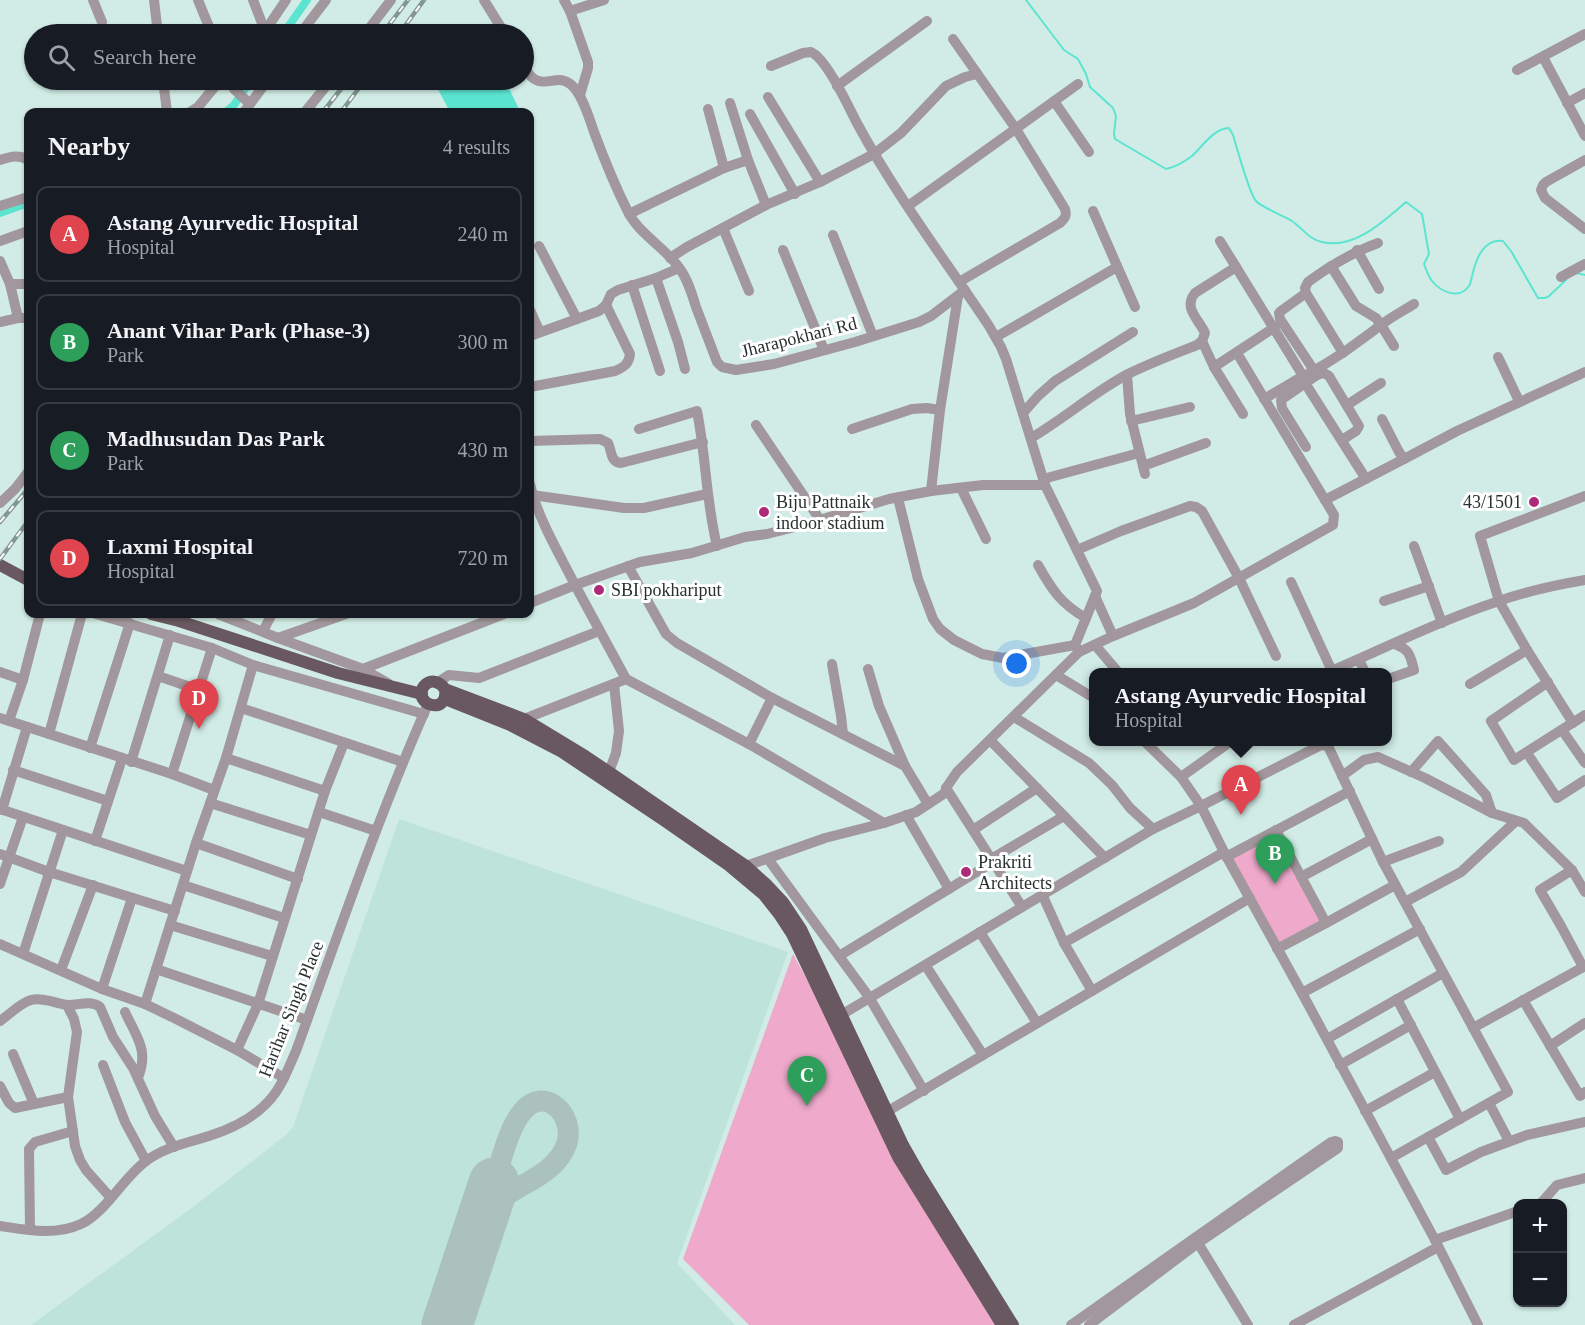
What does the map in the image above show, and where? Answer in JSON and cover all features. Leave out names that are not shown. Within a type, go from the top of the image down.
[{"type":"main road","points":[[0,565],[24,578]]},
{"type":"main road","points":[[167,618],[338,674],[396,688],[425,704],[440,704],[442,690]]},
{"type":"main road","points":[[425,704],[422,690],[427,683],[431,682],[442,690],[562,752],[727,864],[764,895],[792,934],[898,1157],[1002,1325]]},
{"type":"main road","points":[[442,690],[524,719],[585,756],[746,866],[783,902],[801,929],[903,1145],[1013,1325]]},
{"type":"street","points":[[93,0],[102,22]]},
{"type":"street","points":[[154,0],[157,24]]},
{"type":"street","points":[[198,0],[208,24]]},
{"type":"street","points":[[253,0],[261,24]]},
{"type":"street","points":[[270,24],[286,0]]},
{"type":"street","points":[[308,24],[326,0]]},
{"type":"street","points":[[373,24],[391,0]]},
{"type":"street","points":[[484,0],[499,24]]},
{"type":"street","points":[[564,0],[588,62],[580,95]]},
{"type":"street","points":[[570,11],[604,0]]},
{"type":"street","points":[[837,86],[927,21]]},
{"type":"street","points":[[1517,70],[1585,34]]},
{"type":"street","points":[[953,39],[1016,129]]},
{"type":"street","points":[[746,866],[825,838],[916,812],[945,793],[957,772],[1056,675],[1077,649],[1097,591],[1044,482],[1004,352],[996,337],[961,289],[874,154],[820,58],[811,52],[803,53],[771,66]]},
{"type":"street","points":[[1543,57],[1585,136]]},
{"type":"street","points":[[670,258],[766,205],[795,194],[874,154],[901,134],[946,86],[977,74]]},
{"type":"street","points":[[534,80],[568,81],[580,95]]},
{"type":"street","points":[[908,206],[1078,84]]},
{"type":"street","points":[[164,90],[166,108]]},
{"type":"street","points":[[195,108],[212,90]]},
{"type":"street","points":[[238,90],[247,106],[260,90]]},
{"type":"street","points":[[308,108],[322,90]]},
{"type":"street","points":[[1567,103],[1585,93]]},
{"type":"street","name":"Jharapokhari Rd","points":[[580,95],[608,170],[629,214],[679,268],[687,281],[717,362],[722,367],[736,370],[774,364],[919,322],[931,316],[961,289],[1060,223],[1065,218],[1065,209],[1016,129]]},
{"type":"street","points":[[768,97],[820,182]]},
{"type":"street","points":[[1054,101],[1089,152]]},
{"type":"street","points":[[730,103],[748,160],[766,205]]},
{"type":"street","points":[[708,109],[724,168]]},
{"type":"street","points":[[750,114],[795,194]]},
{"type":"street","points":[[0,160],[19,156],[24,158]]},
{"type":"street","points":[[629,214],[724,168],[748,160]]},
{"type":"street","points":[[1585,160],[1546,182],[1541,190],[1545,198],[1585,229]]},
{"type":"street","points":[[0,206],[24,198]]},
{"type":"street","points":[[1093,211],[1135,307]]},
{"type":"street","points":[[723,228],[749,291]]},
{"type":"street","points":[[0,241],[24,232]]},
{"type":"street","points":[[833,235],[873,336]]},
{"type":"street","points":[[1220,240],[1275,327],[1310,376]]},
{"type":"street","points":[[1343,352],[1305,288],[1308,282],[1330,266],[1357,250],[1378,243]]},
{"type":"street","points":[[539,246],[577,319]]},
{"type":"street","points":[[783,250],[824,350]]},
{"type":"street","points":[[1357,250],[1379,289]]},
{"type":"street","points":[[0,261],[23,318],[0,322]]},
{"type":"street","points":[[1561,277],[1585,264]]},
{"type":"street","points":[[1330,266],[1356,306],[1376,318],[1394,346]]},
{"type":"street","points":[[996,337],[1117,267]]},
{"type":"street","points":[[1031,438],[1127,375],[1202,341],[1205,333],[1192,311],[1191,299],[1196,293],[1236,267]]},
{"type":"street","points":[[535,334],[599,311],[606,305],[611,294],[679,268]]},
{"type":"street","points":[[656,278],[685,369]]},
{"type":"street","points":[[10,284],[24,284]]},
{"type":"street","points":[[632,285],[660,371]]},
{"type":"street","points":[[931,491],[940,410],[961,289]]},
{"type":"street","points":[[1306,293],[1281,311],[1279,316],[1342,440],[1366,479]]},
{"type":"street","points":[[1306,447],[1282,408],[1281,403],[1284,397],[1343,352],[1414,304]]},
{"type":"street","points":[[534,386],[625,366],[630,354],[606,305]]},
{"type":"street","points":[[1215,367],[1275,327]]},
{"type":"street","points":[[1023,413],[1055,381],[1133,332]]},
{"type":"street","points":[[1202,341],[1243,414]]},
{"type":"street","points":[[898,498],[918,579],[933,620],[954,640],[982,654],[1003,658],[1095,645],[1194,603],[1333,525],[1334,515],[1237,353]]},
{"type":"street","points":[[1498,357],[1519,401]]},
{"type":"street","points":[[1325,500],[1457,430],[1585,372]]},
{"type":"street","points":[[1264,399],[1310,376],[1327,374],[1359,426],[1356,431],[1342,440]]},
{"type":"street","points":[[1127,375],[1131,421],[1144,470],[1206,443]]},
{"type":"street","points":[[1347,405],[1381,384]]},
{"type":"street","points":[[1131,421],[1191,407]]},
{"type":"street","points":[[852,429],[912,409],[940,410]]},
{"type":"street","points":[[639,429],[697,411],[703,442],[707,494],[717,546]]},
{"type":"street","points":[[1382,418],[1404,459]]},
{"type":"street","points":[[756,425],[820,520]]},
{"type":"street","points":[[534,441],[600,439],[608,443],[613,460],[621,464],[703,442]]},
{"type":"street","points":[[534,601],[640,562],[692,553],[898,498],[931,491],[1044,482],[1139,453]]},
{"type":"street","points":[[0,503],[24,477]]},
{"type":"street","points":[[961,488],[986,539]]},
{"type":"street","points":[[534,490],[624,508],[644,508],[707,494]]},
{"type":"street","points":[[1573,723],[1499,601],[1480,536],[1585,496]]},
{"type":"street","points":[[534,497],[544,522],[626,679],[749,744],[884,823]]},
{"type":"street","points":[[1077,550],[1190,506],[1196,507],[1202,511],[1239,578],[1275,656]]},
{"type":"street","points":[[1414,546],[1442,623]]},
{"type":"street","points":[[1038,565],[1053,591],[1072,610],[1086,618]]},
{"type":"street","points":[[628,566],[666,634],[677,644],[772,698],[905,766]]},
{"type":"street","points":[[1340,668],[1442,623],[1499,601],[1543,588],[1585,580]]},
{"type":"street","points":[[1291,582],[1328,668]]},
{"type":"street","points":[[1384,601],[1429,586]]},
{"type":"street","points":[[1095,596],[1113,636]]},
{"type":"street","points":[[39,618],[23,681],[5,719],[214,790]]},
{"type":"street","points":[[49,734],[81,618]]},
{"type":"street","points":[[111,618],[212,648],[253,665],[425,704]]},
{"type":"street","points":[[229,618],[363,669],[396,688]]},
{"type":"street","points":[[263,631],[271,618]]},
{"type":"street","points":[[278,638],[335,618]]},
{"type":"street","points":[[363,669],[494,618]]},
{"type":"street","points":[[90,748],[130,623]]},
{"type":"street","points":[[442,690],[449,675],[479,678],[599,631]]},
{"type":"street","points":[[95,841],[108,801],[127,760],[158,676],[170,635]]},
{"type":"street","points":[[1392,678],[1414,670],[1408,651],[1395,644]]},
{"type":"street","points":[[1095,645],[1115,668]]},
{"type":"street","points":[[172,774],[212,648]]},
{"type":"street","points":[[1470,684],[1527,650]]},
{"type":"street","points":[[1359,660],[1363,668]]},
{"type":"street","points":[[832,664],[843,734]]},
{"type":"street","points":[[144,1004],[226,758],[253,665]]},
{"type":"street","points":[[868,669],[879,706],[905,766],[928,804]]},
{"type":"street","points":[[0,672],[23,681]]},
{"type":"street","points":[[1056,675],[1089,695]]},
{"type":"street","points":[[158,676],[199,690]]},
{"type":"street","points":[[524,719],[626,679]]},
{"type":"street","points":[[1548,682],[1491,721],[1514,760],[1585,715]]},
{"type":"street","points":[[609,772],[616,753],[619,731],[614,684]]},
{"type":"street","points":[[749,744],[772,698]]},
{"type":"street","name":"Harihar Singh Place","points":[[0,1226],[40,1231],[63,1230],[82,1224],[99,1211],[146,1161],[174,1147],[237,1125],[257,1112],[275,1093],[284,1078],[307,1020],[425,704]]},
{"type":"street","points":[[241,708],[403,762]]},
{"type":"street","points":[[1014,717],[1089,763],[1112,785],[1130,808],[1153,829]]},
{"type":"street","points":[[27,727],[1,809],[187,871]]},
{"type":"street","points":[[1562,730],[1585,763]]},
{"type":"street","points":[[990,740],[1105,858]]},
{"type":"street","points":[[1412,772],[1438,741],[1486,795],[1492,813]]},
{"type":"street","points":[[237,1050],[258,1004],[325,791],[344,743]]},
{"type":"street","points":[[1150,746],[1181,777],[1201,806],[1225,855],[1302,993],[1478,1325]]},
{"type":"street","points":[[1181,777],[1217,746]]},
{"type":"street","points":[[841,1015],[1153,829],[1319,746]]},
{"type":"street","points":[[1328,746],[1383,862],[1508,1092],[1390,1158]]},
{"type":"street","points":[[1527,753],[1557,798],[1585,780]]},
{"type":"street","points":[[1342,776],[1364,760],[1378,757],[1492,813],[1524,823],[1572,870],[1585,892]]},
{"type":"street","points":[[226,758],[325,791]]},
{"type":"street","points":[[13,771],[108,801]]},
{"type":"street","points":[[946,788],[1022,907]]},
{"type":"street","points":[[973,830],[1037,788]]},
{"type":"street","points":[[1064,943],[1225,855],[1350,791]]},
{"type":"street","points":[[210,803],[312,835]]},
{"type":"street","points":[[319,812],[376,831]]},
{"type":"street","points":[[906,815],[949,889]]},
{"type":"street","points":[[839,956],[1064,816]]},
{"type":"street","points":[[0,884],[4,856],[23,817]]},
{"type":"street","points":[[1405,902],[1461,872],[1516,821]]},
{"type":"street","points":[[23,954],[63,830]]},
{"type":"street","points":[[1276,830],[1326,923]]},
{"type":"street","points":[[1301,877],[1372,839]]},
{"type":"street","points":[[1383,862],[1439,841]]},
{"type":"street","points":[[196,843],[298,879]]},
{"type":"street","points":[[4,856],[175,910]]},
{"type":"street","points":[[768,859],[869,998],[924,1091]]},
{"type":"street","points":[[1473,1028],[1584,967],[1540,890],[1572,870]]},
{"type":"street","points":[[61,970],[93,885]]},
{"type":"street","points":[[183,885],[284,918]]},
{"type":"street","points":[[1278,949],[1395,885]]},
{"type":"street","points":[[1042,894],[1064,943],[1092,991]]},
{"type":"street","points":[[102,989],[132,898]]},
{"type":"street","points":[[888,1111],[1250,898]]},
{"type":"street","points":[[170,925],[272,956]]},
{"type":"street","points":[[1302,993],[1420,929]]},
{"type":"street","points":[[980,932],[1037,1023]]},
{"type":"street","points":[[0,944],[102,989],[144,1004],[237,1050],[284,1078]]},
{"type":"street","points":[[926,966],[983,1055]]},
{"type":"street","points":[[156,969],[307,1020]]},
{"type":"street","points":[[1326,1039],[1443,973]]},
{"type":"street","points":[[0,1021],[33,999],[68,1005],[96,1004],[100,1007],[113,1037],[138,1078],[155,1116],[174,1147]]},
{"type":"street","points":[[1397,999],[1460,1119]]},
{"type":"street","points":[[1523,1000],[1580,1096],[1585,1092]]},
{"type":"street","points":[[68,1005],[76,1025],[77,1037],[68,1097],[73,1131],[80,1160],[110,1197]]},
{"type":"street","points":[[126,1012],[143,1052],[142,1068],[138,1078]]},
{"type":"street","points":[[1550,1046],[1585,1023]]},
{"type":"street","points":[[1340,1065],[1411,1025]]},
{"type":"street","points":[[12,1054],[34,1104]]},
{"type":"street","points":[[104,1065],[125,1122],[146,1161]]},
{"type":"street","points":[[1365,1111],[1435,1072]]},
{"type":"street","points":[[0,1086],[12,1107],[18,1108],[68,1097]]},
{"type":"street","points":[[1489,1103],[1509,1141]]},
{"type":"street","points":[[1428,1137],[1446,1170],[1509,1141],[1585,1122]]},
{"type":"street","points":[[30,1230],[29,1149],[35,1142],[73,1131]]},
{"type":"street","points":[[1071,1325],[1197,1240],[1338,1148],[1338,1142],[1330,1142],[1197,1240],[1089,1325]]},
{"type":"street","points":[[1545,1199],[1557,1185],[1585,1178]]},
{"type":"street","points":[[1294,1325],[1436,1243],[1513,1213]]},
{"type":"street","points":[[1197,1240],[1248,1325]]},
{"type":"shaded area","points":[[438,90],[510,90],[519,108],[448,108]]},
{"type":"shaded area","points":[[399,819],[788,952],[677,1263],[735,1325],[31,1325],[193,1207],[286,1135],[293,1127]]},
{"type":"shaded area","points":[[1276,831],[1322,922],[1278,947],[1227,857]]},
{"type":"shaded area","points":[[793,954],[939,1224],[1002,1325],[749,1325],[683,1259]]},
{"type":"waterway","points":[[290,24],[307,0]]},
{"type":"waterway","points":[[1026,0],[1064,50],[1078,59],[1090,87],[1113,108],[1116,116],[1115,139],[1166,169],[1177,166],[1192,156],[1213,134],[1229,128],[1256,201],[1292,221],[1318,241],[1334,243],[1357,238],[1378,225],[1406,202],[1422,214],[1429,254],[1424,264],[1432,281],[1445,291],[1460,293],[1465,290],[1470,285],[1482,250],[1496,241],[1503,241],[1511,251],[1538,298],[1548,297],[1566,280]]},
{"type":"waterway","points":[[231,108],[244,90]]},
{"type":"waterway","points":[[0,213],[24,204]]},
{"type":"waterway","points":[[1576,273],[1585,275]]},
{"type":"taxiway","points":[[473,1246],[491,1209],[506,1196],[552,1166],[563,1152],[567,1143],[567,1123],[556,1107],[549,1102],[540,1101],[523,1111],[509,1136],[494,1183]]},
{"type":"runway","points":[[447,1325],[494,1183]]},
{"type":"railway","points":[[390,24],[408,0]]},
{"type":"railway","points":[[406,24],[424,0]]},
{"type":"railway","points":[[326,108],[340,90]]},
{"type":"railway","points":[[344,108],[358,90]]},
{"type":"railway","points":[[0,522],[24,494]]},
{"type":"railway","points":[[0,559],[24,526]]},
{"type":"place","name":"43/1501","points":[[1534,502]]},
{"type":"place","name":"Biju Pattnaik indoor stadium","points":[[764,512]]},
{"type":"place","name":"SBI pokhariput","points":[[599,590]]},
{"type":"place","name":"Laxmi Hospital","points":[[199,729]]},
{"type":"place","name":"Astang Ayurvedic Hospital","points":[[1241,815]]},
{"type":"place","name":"Prakriti Architects","points":[[966,872]]},
{"type":"place","name":"Anant Vihar Park (Phase-3)","points":[[1275,884]]},
{"type":"place","name":"Madhusudan Das Park","points":[[807,1106]]}]
